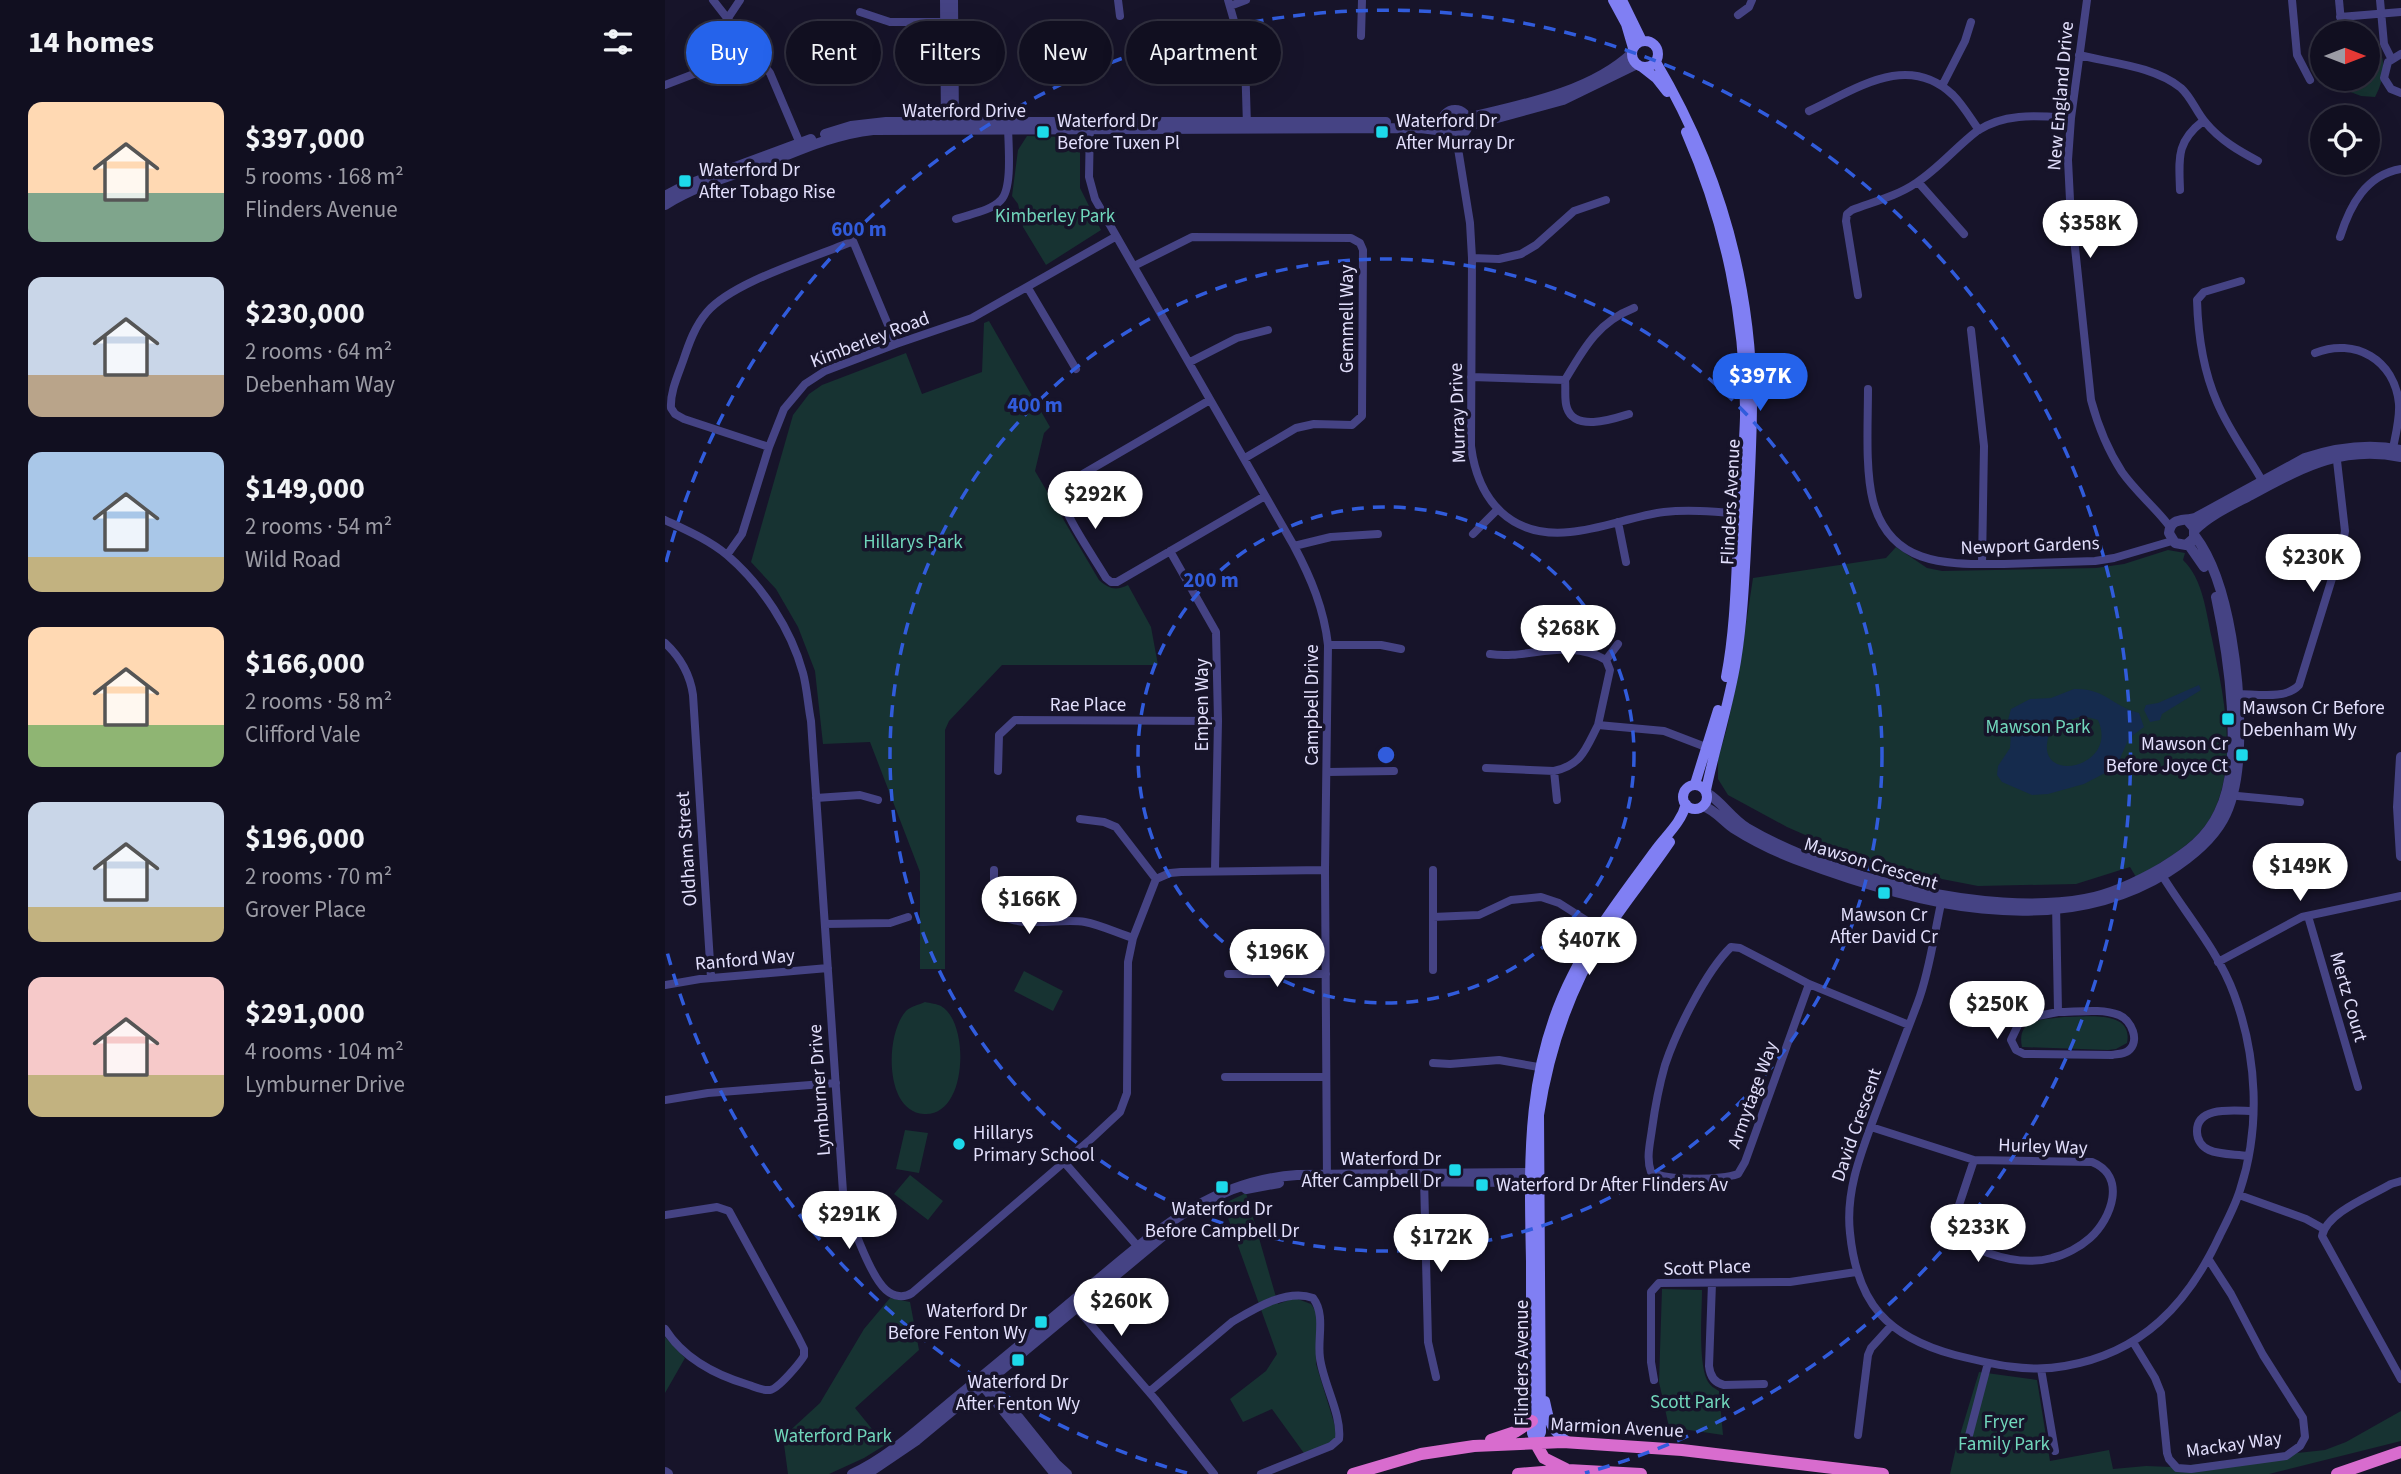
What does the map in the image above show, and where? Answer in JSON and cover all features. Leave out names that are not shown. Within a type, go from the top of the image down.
[{"type":"highway","points":[[1474,1446],[1515,1432],[1532,1421]]},
{"type":"highway","name":"Marmion Avenue","points":[[1353,1474],[1421,1454],[1474,1446],[1570,1443],[1682,1450],[1883,1474]]},
{"type":"highway","points":[[1536,1444],[1544,1458],[1569,1470]]},
{"type":"highway","points":[[1519,1474],[1532,1458],[1536,1444]]},
{"type":"highway","points":[[2344,1473],[2401,1452]]},
{"type":"highway","points":[[1519,1474],[1569,1470],[1640,1474]]},
{"type":"main road","name":"Flinders Avenue","points":[[1613,0],[1626,24],[1637,55],[1661,83],[1687,134],[1707,185],[1735,298],[1743,368],[1741,627],[1735,664],[1711,748],[1695,784]]},
{"type":"main road","name":"Flinders Avenue","points":[[1622,0],[1637,55]]},
{"type":"main road","name":"Flinders Avenue","points":[[1637,55],[1650,41],[1657,48],[1659,55],[1655,62],[1680,103],[1708,165],[1729,229],[1747,324],[1751,378],[1752,441],[1743,514]]},
{"type":"main road","points":[[1637,55],[1648,67],[1655,62]]},
{"type":"main road","name":"Flinders Avenue","points":[[1707,791],[1711,748]]},
{"type":"main road","points":[[1695,784],[1707,791],[1707,800],[1695,806],[1684,792],[1695,784]]},
{"type":"main road","name":"Flinders Avenue","points":[[1536,1444],[1532,1433],[1534,1177],[1543,1068],[1564,1011],[1602,931],[1695,806]]},
{"type":"main road","name":"Flinders Avenue","points":[[1534,1177],[1541,1432],[1536,1444]]},
{"type":"main road","points":[[1539,1335],[1545,1369],[1545,1398],[1551,1426],[1557,1435],[1570,1443]]},
{"type":"street","points":[[713,0],[730,21]]},
{"type":"street","points":[[728,18],[740,0]]},
{"type":"street","points":[[945,0],[949,21]]},
{"type":"street","points":[[949,21],[953,0]]},
{"type":"street","points":[[1118,0],[1120,16]]},
{"type":"street","points":[[1246,0],[1229,3],[1245,59],[1247,126]]},
{"type":"street","points":[[1361,36],[1362,0]]},
{"type":"street","points":[[1738,15],[1749,7],[1752,0]]},
{"type":"street","name":"New England Drive","points":[[2087,0],[2078,55],[2068,160],[2091,400],[2107,447],[2122,472],[2176,529]]},
{"type":"street","points":[[2292,0],[2297,55],[2310,80]]},
{"type":"street","points":[[2339,0],[2340,21]]},
{"type":"street","points":[[2380,0],[2385,49],[2391,58]]},
{"type":"street","points":[[860,12],[895,22]]},
{"type":"street","points":[[2340,17],[2401,12]]},
{"type":"street","points":[[1942,86],[1965,41],[1971,22]]},
{"type":"street","points":[[2401,54],[2391,58],[2386,65],[2384,78],[2391,89],[2401,93]]},
{"type":"street","points":[[1467,122],[1563,100],[1637,55]]},
{"type":"street","points":[[2078,55],[2145,71],[2174,83],[2190,99],[2203,121],[2223,140],[2257,162]]},
{"type":"street","points":[[1809,111],[1864,82],[1891,75],[1923,78],[1942,86],[1958,101],[1979,130]]},
{"type":"street","points":[[665,85],[686,77]]},
{"type":"street","points":[[772,79],[801,146]]},
{"type":"street","points":[[950,84],[950,125]]},
{"type":"street","points":[[1454,110],[1460,111],[1467,122],[1464,133],[1456,136],[1444,125],[1447,114],[1454,110]]},
{"type":"street","points":[[1858,295],[1847,214],[1918,182],[1979,130],[1997,122],[2019,116],[2071,118]]},
{"type":"street","points":[[2180,190],[2182,143],[2203,121]]},
{"type":"street","name":"Waterford Drive","points":[[665,205],[693,190],[851,126],[886,122],[950,125],[1444,125]]},
{"type":"street","points":[[956,219],[992,206],[1004,197],[1008,182],[1008,125]]},
{"type":"street","name":"Campbell Drive","points":[[1090,125],[1090,185],[1115,237],[1245,458],[1294,546],[1319,600],[1328,645],[1325,870],[1327,1178]]},
{"type":"street","name":"Murray Drive","points":[[1456,136],[1470,223],[1472,258],[1473,462],[1482,488],[1497,510],[1533,530],[1546,532],[1572,532],[1665,512],[1743,514]]},
{"type":"street","name":"Waterford Drive","points":[[665,196],[691,183],[801,146]]},
{"type":"street","points":[[2340,237],[2351,208],[2363,190],[2376,179],[2401,169]]},
{"type":"street","points":[[1918,182],[1964,234]]},
{"type":"street","points":[[1472,258],[1499,259],[1521,254],[1574,211],[1607,200]]},
{"type":"street","name":"Kimberley Road","points":[[727,555],[742,534],[769,447],[788,401],[805,384],[825,371],[972,318],[1115,237]]},
{"type":"street","name":"Gemmell Way","points":[[1134,266],[1192,237],[1351,238],[1360,243],[1363,250],[1362,416],[1352,425],[1305,425],[1296,428],[1245,458]]},
{"type":"street","points":[[769,447],[684,419],[671,408],[677,377],[690,341],[697,326],[717,302],[738,288],[853,241],[896,344]]},
{"type":"street","points":[[2241,281],[2204,292],[2197,300],[2197,322],[2204,363],[2217,403],[2264,484]]},
{"type":"street","points":[[1028,288],[1076,369]]},
{"type":"street","points":[[1629,414],[1602,421],[1579,420],[1573,417],[1566,406],[1565,380],[1595,334],[1615,316],[1634,308]]},
{"type":"street","points":[[1190,362],[1237,338],[1268,330]]},
{"type":"street","points":[[1971,330],[1984,446],[1982,564]]},
{"type":"street","points":[[2264,484],[2176,529],[2179,545],[2193,537],[2210,517],[2264,484],[2305,458],[2369,447],[2397,453],[2399,401],[2390,377],[2381,365],[2356,348],[2328,348],[2315,353]]},
{"type":"street","points":[[1471,377],[1565,380]]},
{"type":"street","name":"Newport Gardens","points":[[1868,389],[1871,487],[1877,513],[1884,526],[1901,544],[1927,559],[1958,565],[2095,561],[2159,544],[2176,529]]},
{"type":"street","points":[[1210,400],[1064,485],[1060,489],[1061,498],[1069,514],[1106,578],[1117,582],[1265,496]]},
{"type":"street","points":[[2233,694],[2282,694],[2299,685],[2343,543],[2344,519],[2336,453]]},
{"type":"street","points":[[1473,534],[1497,510]]},
{"type":"street","name":"Lymburner Drive","points":[[665,520],[727,555],[765,598],[787,633],[804,675],[811,722],[842,1175],[848,1213],[885,1289],[897,1296],[912,1293],[1114,1119],[1124,1101],[1127,1084],[1127,975],[1133,938],[1156,879]]},
{"type":"street","points":[[1618,522],[1626,562]]},
{"type":"street","name":"Mawson Crescent","points":[[1695,806],[1792,858],[1885,889],[1942,899],[2056,906],[2110,892],[2160,873],[2200,841],[2213,823],[2229,796],[2231,757],[2233,694],[2215,597],[2193,537],[2176,529]]},
{"type":"street","points":[[1294,546],[1331,537],[1378,534]]},
{"type":"street","name":"Empen Way","points":[[1170,551],[1216,632],[1219,722],[1215,870]]},
{"type":"street","name":"Oldham Street","points":[[665,643],[686,671],[693,695],[711,978]]},
{"type":"street","points":[[1606,660],[1618,644]]},
{"type":"street","points":[[1328,645],[1381,645],[1401,649]]},
{"type":"street","points":[[1486,768],[1554,771],[1565,769],[1579,759],[1598,725],[1610,670],[1606,660],[1588,653],[1555,649],[1502,656],[1490,654]]},
{"type":"street","name":"Rae Place","points":[[998,771],[999,735],[1015,720],[1219,722]]},
{"type":"street","points":[[1598,725],[1664,731],[1711,748]]},
{"type":"street","points":[[2401,757],[2398,807],[2401,856]]},
{"type":"street","points":[[1328,772],[1394,771]]},
{"type":"street","points":[[1554,771],[1557,800]]},
{"type":"street","name":"Mawson Crescent","points":[[1707,791],[1730,816],[1746,827],[1796,852],[1942,899]]},
{"type":"street","points":[[816,798],[860,795],[878,800]]},
{"type":"street","points":[[2229,796],[2301,802]]},
{"type":"street","points":[[1080,819],[1104,822],[1116,827],[1156,879],[1170,873],[1215,870],[1325,870]]},
{"type":"street","points":[[994,870],[994,908],[1005,919],[1084,922],[1133,938]]},
{"type":"street","points":[[1433,870],[1433,971]]},
{"type":"street","name":"David Crescent","points":[[1942,899],[1928,966],[1857,1165],[1849,1206],[1849,1231],[1856,1272],[1875,1308],[1891,1326],[1927,1347],[1988,1363],[2041,1368],[2080,1363],[2133,1342],[2174,1310],[2209,1260],[2239,1195],[2248,1156],[2254,1084],[2243,1021],[2234,992],[2218,962],[2160,873]]},
{"type":"street","points":[[2218,962],[2308,916],[2401,896]]},
{"type":"street","points":[[1433,917],[1479,915],[1511,900],[1541,897],[1559,903],[1602,931]]},
{"type":"street","points":[[2056,906],[2058,1012]]},
{"type":"street","name":"Mertz Court","points":[[2308,916],[2358,1087]]},
{"type":"street","points":[[825,924],[890,923],[908,917]]},
{"type":"street","name":"Armytage Way","points":[[1809,985],[1745,1162],[1738,1174],[1727,1177],[1668,1177],[1651,1172],[1648,1153],[1657,1095],[1666,1062],[1692,1007],[1725,952],[1731,947],[1741,948],[1809,985],[1909,1025]]},
{"type":"street","name":"Ranford Way","points":[[665,985],[711,978],[828,968]]},
{"type":"street","points":[[1228,975],[1326,975]]},
{"type":"street","points":[[2058,1012],[2117,1014],[2130,1023],[2134,1036],[2133,1044],[2125,1053],[2112,1055],[2024,1054],[2016,1050],[2011,1040],[2019,1023],[2058,1012]]},
{"type":"street","points":[[1433,1063],[1499,1060],[1543,1068]]},
{"type":"street","points":[[1225,1077],[1325,1077]]},
{"type":"street","points":[[665,1100],[708,1093],[836,1083]]},
{"type":"street","points":[[2248,1156],[2208,1150],[2199,1141],[2198,1126],[2209,1114],[2219,1111],[2253,1111]]},
{"type":"street","name":"Hurley Way","points":[[1871,1127],[1974,1160],[2092,1162],[2106,1170],[2111,1177],[2113,1194],[2110,1209],[2091,1237],[2053,1258],[2025,1261],[1992,1254],[1969,1244],[1963,1238],[1957,1223],[1956,1214],[1974,1160]]},
{"type":"street","points":[[1064,1162],[1140,1249]]},
{"type":"street","points":[[867,1474],[918,1440],[984,1380],[1188,1210],[1244,1183],[1278,1176],[1534,1177]]},
{"type":"street","points":[[1424,1177],[1428,1342],[1436,1377]]},
{"type":"street","points":[[2401,1181],[2338,1214],[2324,1228],[2322,1236],[2401,1379]]},
{"type":"street","points":[[2239,1195],[2324,1228]]},
{"type":"street","points":[[665,1215],[717,1207],[729,1211],[798,1337],[804,1349],[804,1356],[776,1388],[764,1390],[728,1379],[691,1358],[665,1329]]},
{"type":"street","name":"Mackay Way","points":[[2133,1342],[2159,1386],[2163,1401],[2167,1453],[2177,1468],[2203,1468],[2286,1456],[2300,1446],[2305,1437],[2302,1418],[2209,1260]]},
{"type":"street","name":"Scott Place","points":[[1654,1380],[1651,1362],[1653,1288],[1664,1282],[1803,1281],[1856,1272]]},
{"type":"street","points":[[1712,1283],[1709,1366],[1711,1376],[1724,1385],[1764,1384]]},
{"type":"street","points":[[1149,1392],[1232,1322],[1247,1313],[1280,1299],[1300,1295],[1313,1298],[1319,1308],[1320,1362],[1338,1423],[1339,1439],[1331,1446],[1261,1474]]},
{"type":"street","points":[[1074,1305],[1149,1392],[1214,1474]]},
{"type":"street","points":[[1858,1435],[1868,1354],[1891,1326]]},
{"type":"street","points":[[1967,1443],[1988,1363]]},
{"type":"street","points":[[2041,1368],[2055,1451]]},
{"type":"street","points":[[984,1380],[1051,1470],[1067,1474]]},
{"type":"street","points":[[852,1474],[900,1444],[984,1380]]},
{"type":"green space","points":[[2380,52],[2383,61],[2380,85]]},
{"type":"green space","points":[[2348,91],[2378,91],[2375,97]]},
{"type":"green space","name":"Kimberley Park","points":[[1027,136],[1067,137],[1080,148],[1080,188],[1101,230],[1046,265],[1023,227],[1018,204],[1012,196],[1018,150]]},
{"type":"green space","name":"Hillarys Park","points":[[989,321],[1050,427],[1044,433],[1035,471],[1099,580],[1113,588],[1128,585],[1151,627],[1158,665],[1002,665],[949,721],[945,730],[945,969],[920,969],[920,872],[870,742],[823,744],[815,671],[798,627],[776,589],[751,562],[793,415],[809,394],[822,385],[906,353],[922,394],[982,372],[984,323]]},
{"type":"green space","name":"Mawson Park","points":[[1896,547],[1927,568],[1942,571],[2096,568],[2124,564],[2168,550],[2185,553],[2183,560],[2195,577],[2205,607],[2226,726],[2227,749],[2221,792],[2213,813],[2199,833],[2179,850],[2136,877],[2130,867],[2076,884],[1978,886],[1916,874],[1844,852],[1787,827],[1728,795],[1718,779],[1718,759],[1740,664],[1753,578],[1886,558]]},
{"type":"green space","points":[[1024,971],[1063,991],[1053,1011],[1014,991]]},
{"type":"green space","points":[[925,1002],[941,1006],[950,1015],[957,1030],[960,1067],[949,1101],[939,1111],[924,1114],[911,1110],[901,1100],[895,1087],[892,1053],[899,1022],[906,1011]]},
{"type":"green space","points":[[2095,1016],[2116,1020],[2127,1032],[2127,1043],[2108,1050],[2022,1047],[2021,1038],[2027,1026],[2039,1020]]},
{"type":"green space","points":[[905,1130],[928,1133],[919,1173],[896,1169]]},
{"type":"green space","points":[[910,1175],[943,1201],[928,1220],[894,1194]]},
{"type":"green space","points":[[1246,1193],[1278,1304],[1295,1298],[1311,1304],[1320,1318],[1316,1364],[1339,1439],[1306,1456],[1272,1409],[1243,1422],[1230,1399],[1266,1371],[1277,1354],[1223,1204]]},
{"type":"green space","name":"Scott Park","points":[[1662,1289],[1702,1290],[1702,1361],[1707,1380],[1719,1391],[1723,1435],[1669,1427],[1659,1382]]},
{"type":"green space","name":"Waterford Park","points":[[890,1298],[910,1302],[919,1350],[855,1408],[885,1445],[829,1474],[788,1474],[783,1437],[820,1403],[864,1329]]},
{"type":"green space","points":[[665,1337],[685,1358],[665,1393]]},
{"type":"green space","name":"Fryer Family Park","points":[[1979,1372],[2037,1380],[2050,1461],[2109,1450],[2113,1469],[2172,1467],[2325,1450],[2346,1442],[2401,1411],[2401,1441],[2269,1474],[1950,1474]]},
{"type":"water","points":[[2199,685],[2201,690],[2162,714],[2160,720],[2150,722],[2144,710],[2146,705],[2158,703]]},
{"type":"water","points":[[2074,689],[2093,691],[2139,713],[2144,727],[2129,738],[2118,763],[2107,772],[2084,784],[2048,794],[2032,795],[2002,782],[1997,775],[1998,766],[2010,748],[2008,720],[2011,709],[2030,699],[2051,698]],"holes":[[[2083,716],[2098,720],[2102,737],[2097,750],[2088,760],[2063,766],[2053,761],[2047,751],[2049,735],[2063,722]]]},
{"type":"place","name":"Waterford Dr Before Tuxen Pl","points":[[1043,132]]},
{"type":"place","name":"Waterford Dr After Murray Dr","points":[[1382,132]]},
{"type":"place","name":"Waterford Dr After Tobago Rise","points":[[685,181]]},
{"type":"place","name":"Mawson Cr Before Debenham Wy","points":[[2228,719]]},
{"type":"place","name":"Mawson Cr Before Joyce Ct","points":[[2242,755]]},
{"type":"place","name":"Mawson Cr After David Cr","points":[[1884,893]]},
{"type":"place","name":"Hillarys Primary School","points":[[959,1144]]},
{"type":"place","name":"Waterford Dr After Campbell Dr","points":[[1455,1170]]},
{"type":"place","name":"Waterford Dr After Flinders Av","points":[[1482,1185]]},
{"type":"place","name":"Waterford Dr Before Campbell Dr","points":[[1222,1187]]},
{"type":"place","name":"Waterford Dr Before Fenton Wy","points":[[1041,1322]]},
{"type":"place","name":"Waterford Dr After Fenton Wy","points":[[1018,1360]]}]
